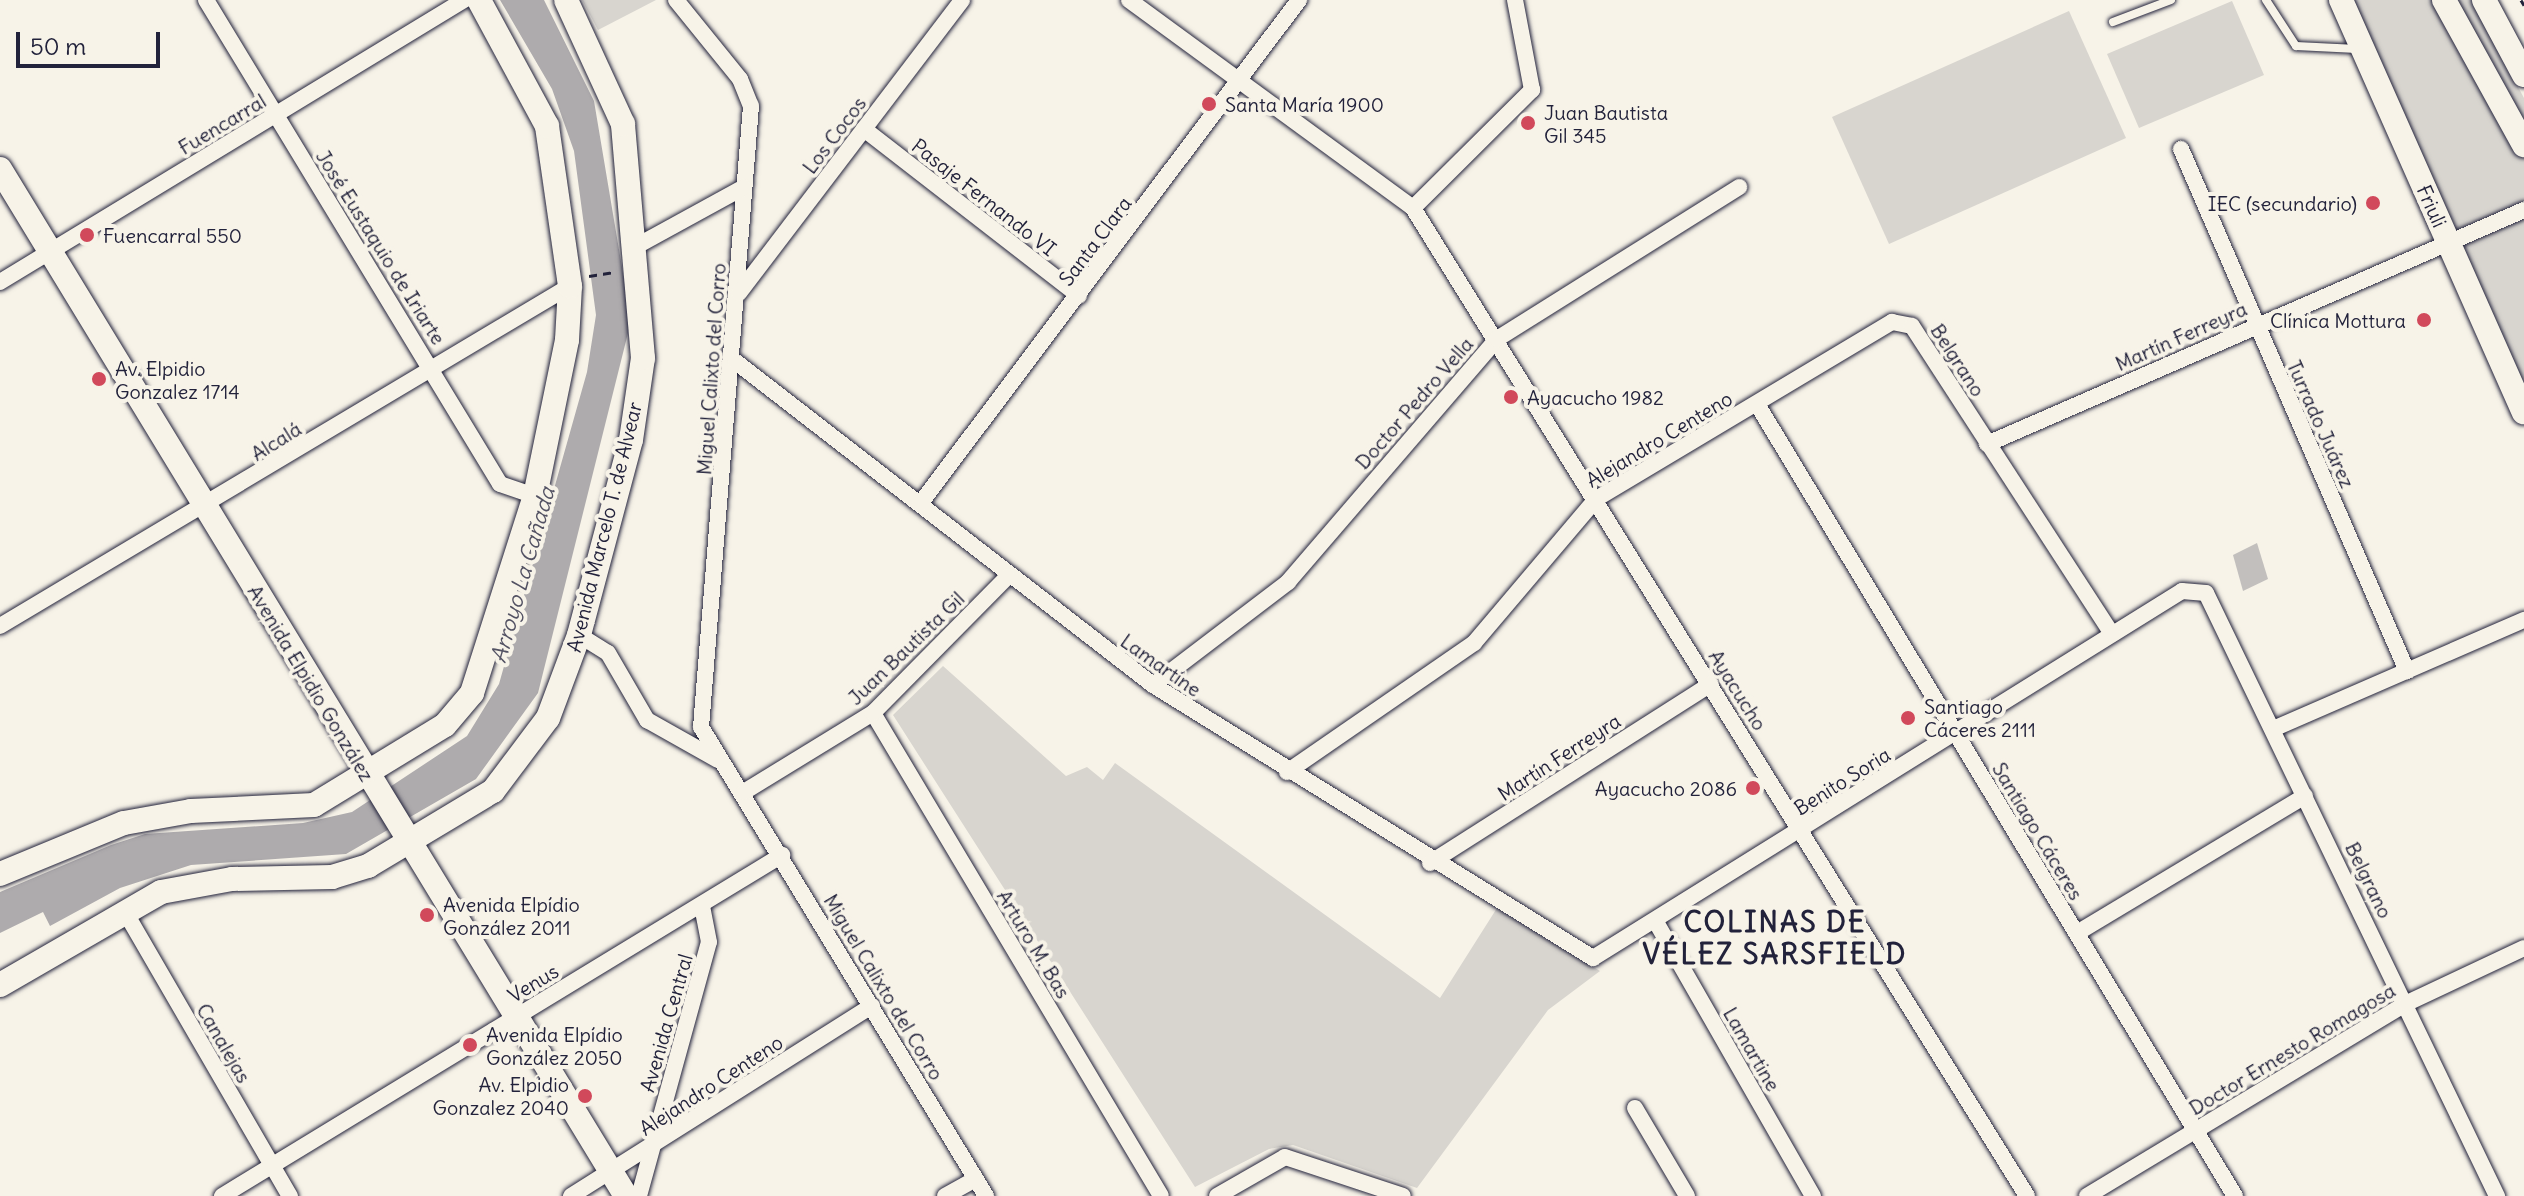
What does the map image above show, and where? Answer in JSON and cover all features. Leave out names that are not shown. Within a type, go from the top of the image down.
[{"type":"main road","points":[[0,874],[124,823],[191,811],[302,807],[371,784],[445,725],[472,693],[535,496],[567,340],[570,282],[547,126],[479,0]]},
{"type":"main road","name":"Avenida Marcelo T. de Alvear","points":[[0,985],[124,910],[189,884],[350,873],[405,838],[472,806],[511,772],[548,718],[579,635],[636,412],[643,358],[623,124],[566,0]]},
{"type":"main road","name":"Friuli","points":[[2341,0],[2524,412]]},
{"type":"main road","points":[[2444,0],[2524,145]]},
{"type":"main road","points":[[2484,0],[2524,75]]},
{"type":"main road","name":"Avenida Elpidio González","points":[[0,169],[371,784],[518,1015],[626,1196]]},
{"type":"street","name":"José Eustaquio de Iriarte","points":[[206,0],[500,484],[535,496]]},
{"type":"street","name":"Fuencarral","points":[[0,282],[464,0]]},
{"type":"street","name":"Miguel Calixto del Corro","points":[[676,0],[748,92],[736,362],[698,712],[719,761],[744,792],[986,1196]]},
{"type":"street","name":"Los Cocos","points":[[738,294],[962,0]]},
{"type":"street","points":[[1129,0],[1237,84],[1413,208],[1524,103],[1531,76],[1515,0]]},
{"type":"street","name":"Santa Clara","points":[[920,504],[1299,0]]},
{"type":"street","name":"Pasaje Fernando VI","points":[[864,129],[1079,296]]},
{"type":"street","name":"Turrado Juárez","points":[[2181,149],[2407,671]]},
{"type":"street","points":[[636,258],[744,187]]},
{"type":"street","name":"Doctor Pedro Vella","points":[[1153,685],[1288,582],[1497,339],[1739,187]]},
{"type":"street","name":"Ayacucho","points":[[1413,208],[2027,1196]]},
{"type":"street","name":"Martín Ferreyra","points":[[1987,444],[2524,210]]},
{"type":"street","name":"Alcalá","points":[[0,626],[206,507],[570,282]]},
{"type":"street","name":"Alejandro Centeno","points":[[1287,772],[1474,643],[1596,499],[1892,322]]},
{"type":"street","name":"Belgrano","points":[[1892,322],[1912,326],[2112,634]]},
{"type":"street","name":"Lamartine","points":[[736,362],[920,504],[1007,577],[1153,685],[1430,863],[1593,958]]},
{"type":"street","name":"Santiago Cáceres","points":[[1757,404],[2235,1196]]},
{"type":"street","name":"Juan Bautista Gil","points":[[744,792],[873,713],[1007,577]]},
{"type":"street","name":"Belgrano","points":[[2195,589],[2213,604],[2497,1196]]},
{"type":"street","name":"Benito Soria","points":[[1593,958],[1656,922],[2112,634],[2195,589]]},
{"type":"street","points":[[2273,729],[2524,620]]},
{"type":"street","name":"Miguel Calixto del Corro","points":[[579,635],[608,653],[647,720],[719,761]]},
{"type":"street","name":"Martín Ferreyra","points":[[1430,863],[1711,684]]},
{"type":"street","name":"Arturo M. Bas","points":[[873,713],[1161,1196]]},
{"type":"street","points":[[2077,933],[2305,796]]},
{"type":"street","name":"Venus","points":[[222,1196],[782,855]]},
{"type":"street","name":"Avenida Central","points":[[639,1196],[709,942],[702,906]]},
{"type":"street","name":"Canalejas","points":[[124,910],[290,1196]]},
{"type":"street","name":"Lamartine","points":[[1656,922],[1813,1196]]},
{"type":"street","name":"Doctor Ernesto Romagosa","points":[[2087,1196],[2407,1003],[2524,948]]},
{"type":"street","name":"Alejandro Centeno","points":[[571,1196],[651,1149],[872,1006]]},
{"type":"street","points":[[1635,1108],[1687,1196]]},
{"type":"street","points":[[1217,1196],[1274,1160],[1296,1157],[1403,1196]]},
{"type":"street","points":[[945,1196],[976,1179]]},
{"type":"lane","points":[[2113,22],[2171,0]]},
{"type":"lane","points":[[2266,0],[2296,46],[2362,49]]},
{"type":"path","points":[[570,282],[636,258]]},
{"type":"shaded area","points":[[500,0],[544,0],[594,101],[631,321],[538,693],[476,779],[346,854],[191,865],[120,888],[50,926],[43,912],[0,933],[0,892],[111,845],[145,834],[303,823],[352,812],[467,736],[499,684],[587,372],[596,315],[574,151],[552,89]]},
{"type":"shaded area","points":[[582,0],[656,0],[598,30]]},
{"type":"shaded area","points":[[2341,0],[2444,0],[2524,145],[2524,412]]},
{"type":"shaded area","points":[[2453,0],[2471,0],[2524,98],[2524,129]]},
{"type":"shaded area","points":[[2232,1],[2264,75],[2139,128],[2107,54]]},
{"type":"shaded area","points":[[2069,11],[2126,138],[1889,244],[1832,117]]},
{"type":"shaded area","points":[[943,666],[1066,776],[1087,767],[1103,780],[1115,763],[1440,998],[1497,908],[1600,971],[1548,1010],[1417,1188],[1293,1145],[1269,1149],[1195,1187],[893,715]]},
{"type":"building","points":[[2257,543],[2268,579],[2243,591],[2233,555]]},
{"type":"place","name":"Santa María 1900","points":[[1209,104]]},
{"type":"place","name":"Juan Bautista Gil 345","points":[[1528,123]]},
{"type":"place","name":"IEC (secundario)","points":[[2373,203]]},
{"type":"place","name":"Fuencarral 550","points":[[87,235]]},
{"type":"place","name":"Clínica Mottura","points":[[2424,320]]},
{"type":"place","name":"Av. Elpidio Gonzalez 1714","points":[[99,379]]},
{"type":"place","name":"Ayacucho 1982","points":[[1511,397]]},
{"type":"place","name":"Santiago Cáceres 2111","points":[[1908,718]]},
{"type":"place","name":"Ayacucho 2086","points":[[1753,788]]},
{"type":"place","name":"Avenida Elpídio González 2011","points":[[427,915]]},
{"type":"place","name":"Avenida Elpídio González 2050","points":[[470,1045]]},
{"type":"place","name":"Av. Elpidio Gonzalez 2040","points":[[585,1096]]},
{"type":"district","name":"COLINAS DE VÉLEZ SARSFIELD","points":[[1775,938]]},
{"type":"water label","name":"Arroyo La Cañada","points":[[523,575]]}]
